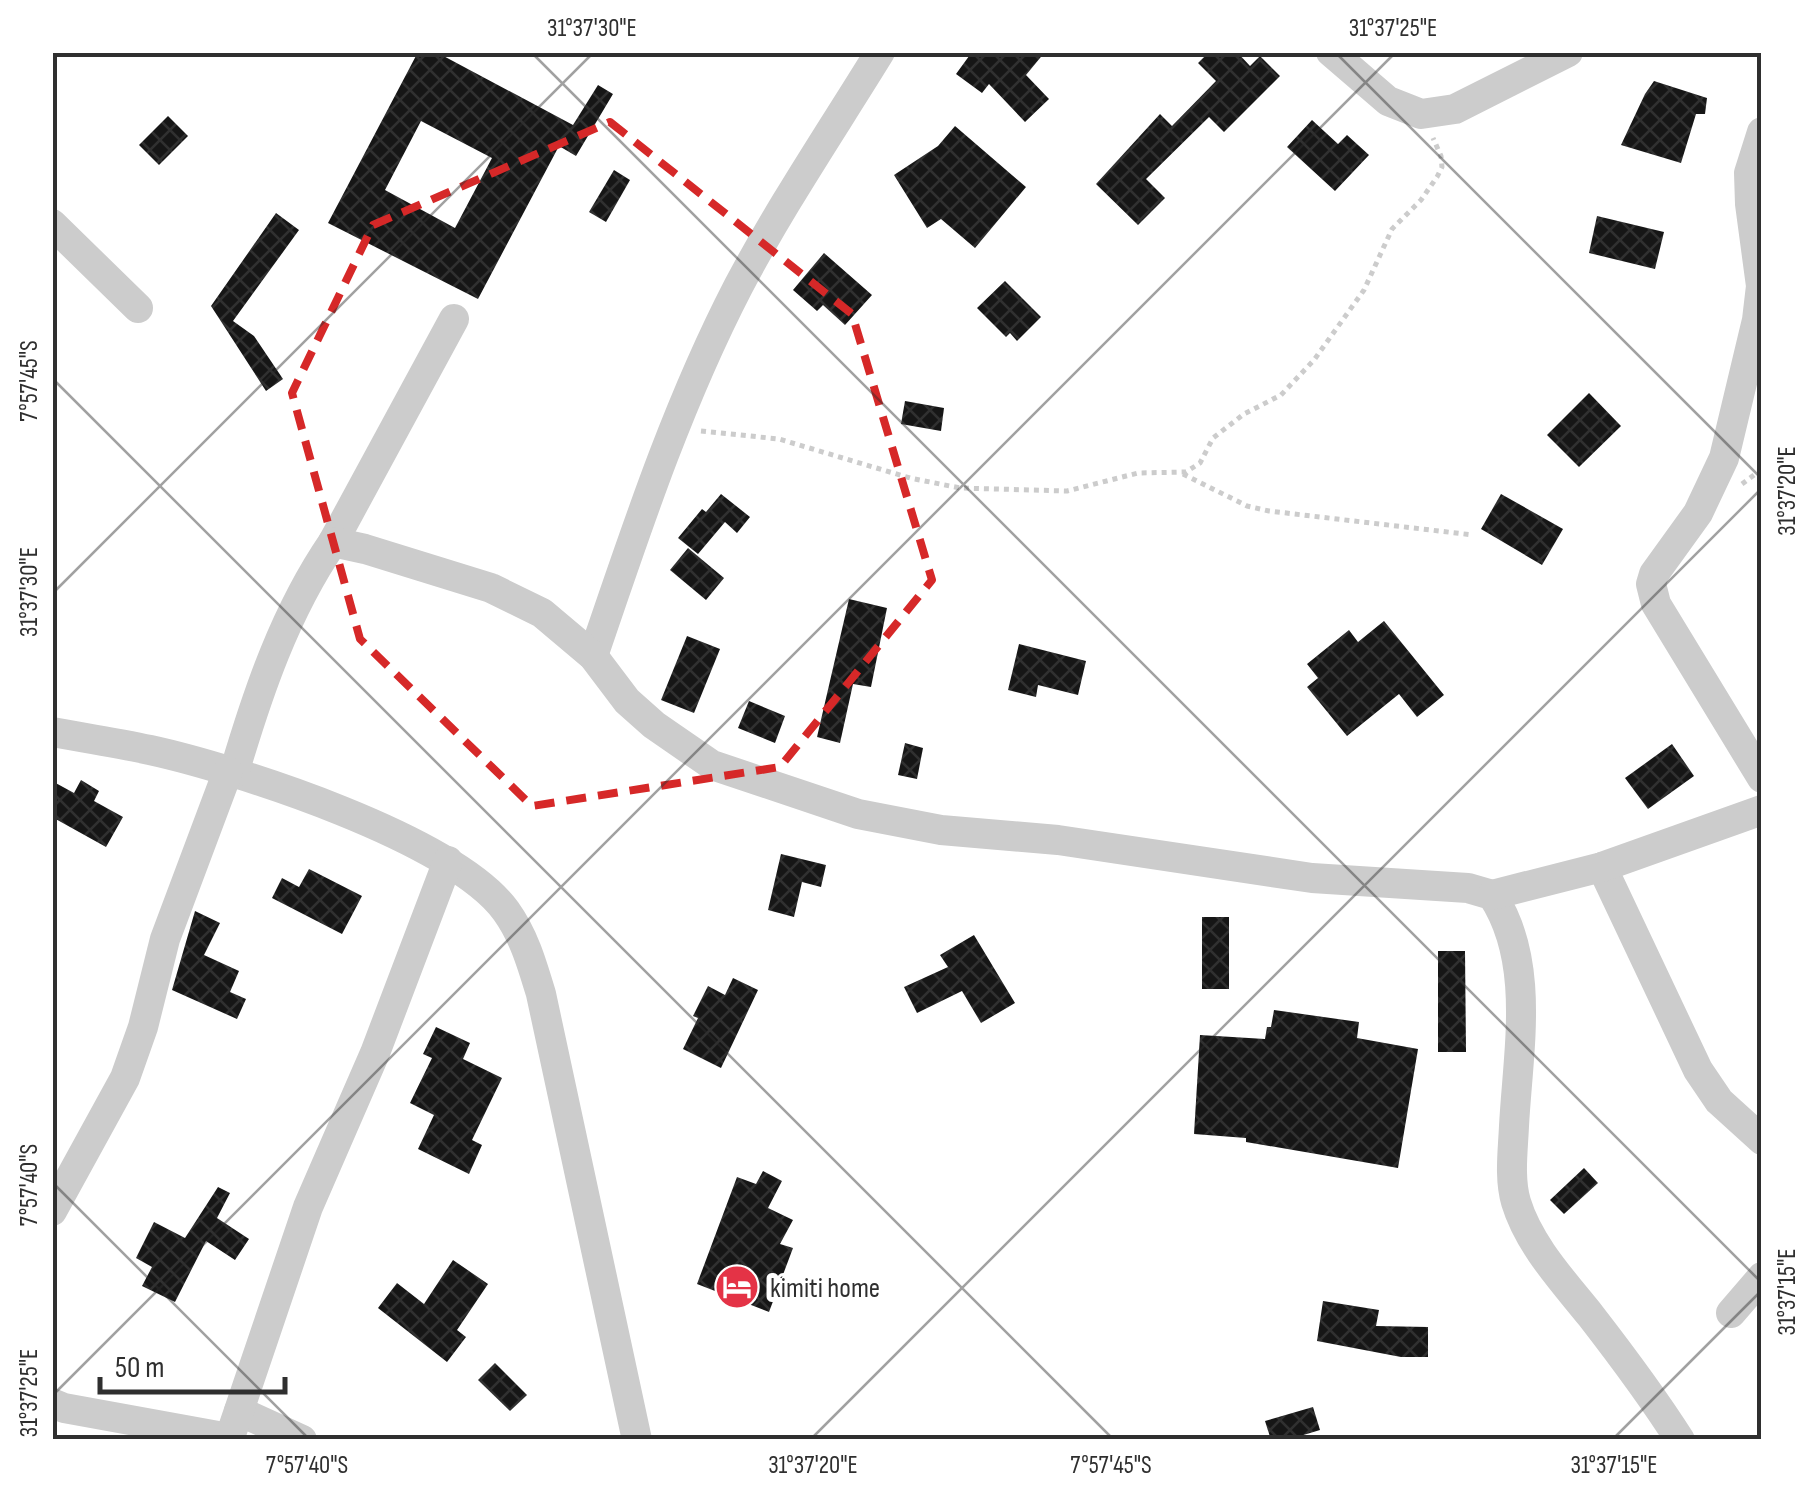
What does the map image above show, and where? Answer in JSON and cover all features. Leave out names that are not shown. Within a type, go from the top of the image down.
[{"type":"street","points":[[594,656],[674,428],[739,286],[880,52]]},
{"type":"street","points":[[1331,52],[1388,101],[1421,114],[1455,109],[1568,52]]},
{"type":"street","points":[[1762,132],[1749,173],[1761,286],[1757,320],[1724,458],[1698,513],[1661,563],[1651,584],[1656,604],[1762,778]]},
{"type":"street","points":[[52,224],[138,308]]},
{"type":"street","points":[[52,1210],[125,1078],[144,1027],[165,939],[280,642],[314,571],[454,319]]},
{"type":"street","points":[[333,542],[365,548],[491,588],[542,613],[594,656],[628,701],[654,725],[712,765],[858,814],[941,830],[1058,840],[1292,875],[1468,888],[1492,895],[1602,867],[1762,810]]},
{"type":"street","points":[[52,732],[150,750],[231,772],[371,823],[448,862],[504,908],[526,946],[542,994],[637,1440]]},
{"type":"street","points":[[232,1429],[308,1207],[374,1053],[448,862]]},
{"type":"street","points":[[1602,867],[1698,1070],[1719,1101],[1762,1140]]},
{"type":"street","points":[[1492,895],[1516,944],[1520,1002],[1512,1169],[1516,1200],[1534,1242],[1648,1390],[1680,1440]]},
{"type":"street","points":[[1732,1313],[1762,1277]]},
{"type":"street","points":[[52,1403],[64,1408],[302,1440]]},
{"type":"path","points":[[674,428],[779,439],[910,478],[960,488],[1067,490],[1138,473],[1193,470],[1207,446],[1233,421],[1280,394],[1314,360],[1364,290],[1392,229],[1431,188],[1442,167],[1441,156],[1421,114]]},
{"type":"path","points":[[1181,473],[1248,506],[1269,511],[1473,535]]},
{"type":"highlighted area","points":[[610,122],[852,314],[932,580],[780,767],[532,806],[360,639],[292,393],[373,225]]},
{"type":"building","points":[[418,52],[436,52],[573,125],[598,85],[613,94],[576,156],[559,146],[478,299],[328,223]],"holes":[[[421,121],[492,158],[455,228],[385,190]]]},
{"type":"building","points":[[972,52],[1045,52],[1026,75],[1049,99],[1025,122],[989,84],[982,93],[956,74]]},
{"type":"building","points":[[1209,52],[1237,52],[1250,66],[1260,56],[1280,76],[1224,132],[1209,117],[1146,179],[1165,198],[1138,225],[1096,184],[1160,114],[1172,126],[1216,81],[1198,63]]},
{"type":"building","points":[[1654,81],[1707,98],[1705,114],[1696,114],[1681,163],[1621,145]]},
{"type":"building","points":[[168,116],[188,136],[159,165],[139,145]]},
{"type":"building","points":[[1312,120],[1338,144],[1347,135],[1369,155],[1335,191],[1287,147]]},
{"type":"building","points":[[955,126],[1026,187],[975,248],[941,219],[927,228],[894,175],[938,146]]},
{"type":"building","points":[[614,170],[630,180],[606,222],[589,212]]},
{"type":"building","points":[[276,213],[299,230],[233,321],[254,336],[283,379],[266,391],[211,306]]},
{"type":"building","points":[[1597,216],[1664,232],[1655,269],[1589,253]]},
{"type":"building","points":[[824,253],[872,295],[845,325],[823,305],[817,311],[793,290]]},
{"type":"building","points":[[1005,281],[1041,317],[1017,341],[1010,333],[1006,337],[977,308]]},
{"type":"building","points":[[1589,393],[1621,426],[1579,467],[1547,435]]},
{"type":"building","points":[[905,401],[944,408],[941,431],[901,424]]},
{"type":"building","points":[[721,494],[750,517],[737,533],[725,522],[698,554],[678,538],[702,509],[706,512]]},
{"type":"building","points":[[1501,494],[1563,529],[1542,565],[1481,529]]},
{"type":"building","points":[[688,548],[724,578],[706,600],[670,570]]},
{"type":"building","points":[[849,599],[887,608],[871,687],[853,684],[840,743],[817,737]]},
{"type":"building","points":[[1384,621],[1444,695],[1417,717],[1399,694],[1347,736],[1307,687],[1318,678],[1307,664],[1349,630],[1358,642]]},
{"type":"building","points":[[687,636],[720,649],[694,713],[661,700]]},
{"type":"building","points":[[1019,644],[1086,661],[1078,695],[1038,685],[1036,697],[1008,690]]},
{"type":"building","points":[[749,701],[785,716],[775,743],[738,728]]},
{"type":"building","points":[[905,743],[923,748],[917,779],[898,775]]},
{"type":"building","points":[[1672,744],[1694,776],[1648,809],[1625,778]]},
{"type":"building","points":[[81,780],[99,791],[94,801],[123,817],[106,847],[52,817],[52,781],[74,793]]},
{"type":"building","points":[[781,854],[826,865],[821,887],[802,882],[794,917],[768,910]]},
{"type":"building","points":[[309,869],[362,896],[342,934],[272,898],[282,878],[299,887]]},
{"type":"building","points":[[195,911],[220,923],[204,955],[239,971],[230,992],[246,999],[237,1019],[172,990]]},
{"type":"building","points":[[1202,917],[1229,917],[1229,989],[1202,989]]},
{"type":"building","points":[[974,935],[1015,1003],[981,1023],[962,991],[917,1013],[904,987],[948,967],[940,955]]},
{"type":"building","points":[[1438,951],[1465,951],[1466,1052],[1438,1052]]},
{"type":"building","points":[[733,978],[758,990],[721,1068],[683,1049],[708,986],[725,995]]},
{"type":"building","points":[[1274,1010],[1359,1022],[1357,1038],[1418,1049],[1398,1168],[1246,1142],[1246,1138],[1194,1134],[1200,1035],[1265,1039]]},
{"type":"building","points":[[436,1027],[470,1043],[463,1059],[502,1078],[472,1140],[482,1145],[469,1174],[418,1149],[434,1115],[410,1103],[432,1058],[423,1054]]},
{"type":"building","points":[[1584,1168],[1598,1183],[1564,1214],[1550,1200]]},
{"type":"building","points":[[763,1171],[782,1181],[768,1208],[793,1220],[780,1244],[793,1248],[769,1312],[697,1284],[737,1177],[756,1184]]},
{"type":"building","points":[[218,1187],[230,1193],[217,1218],[249,1239],[235,1260],[206,1241],[175,1302],[142,1286],[152,1267],[136,1258],[154,1222],[185,1238]]},
{"type":"building","points":[[453,1260],[488,1284],[457,1330],[466,1337],[447,1362],[378,1308],[397,1283],[424,1304]]},
{"type":"building","points":[[1323,1301],[1379,1310],[1376,1326],[1428,1327],[1428,1357],[1401,1357],[1317,1341]]},
{"type":"building","points":[[495,1363],[527,1395],[510,1411],[478,1380]]},
{"type":"building","points":[[1313,1407],[1320,1430],[1287,1440],[1271,1440],[1265,1421]]},
{"type":"place","name":"kimiti home","points":[[737,1287]]}]
